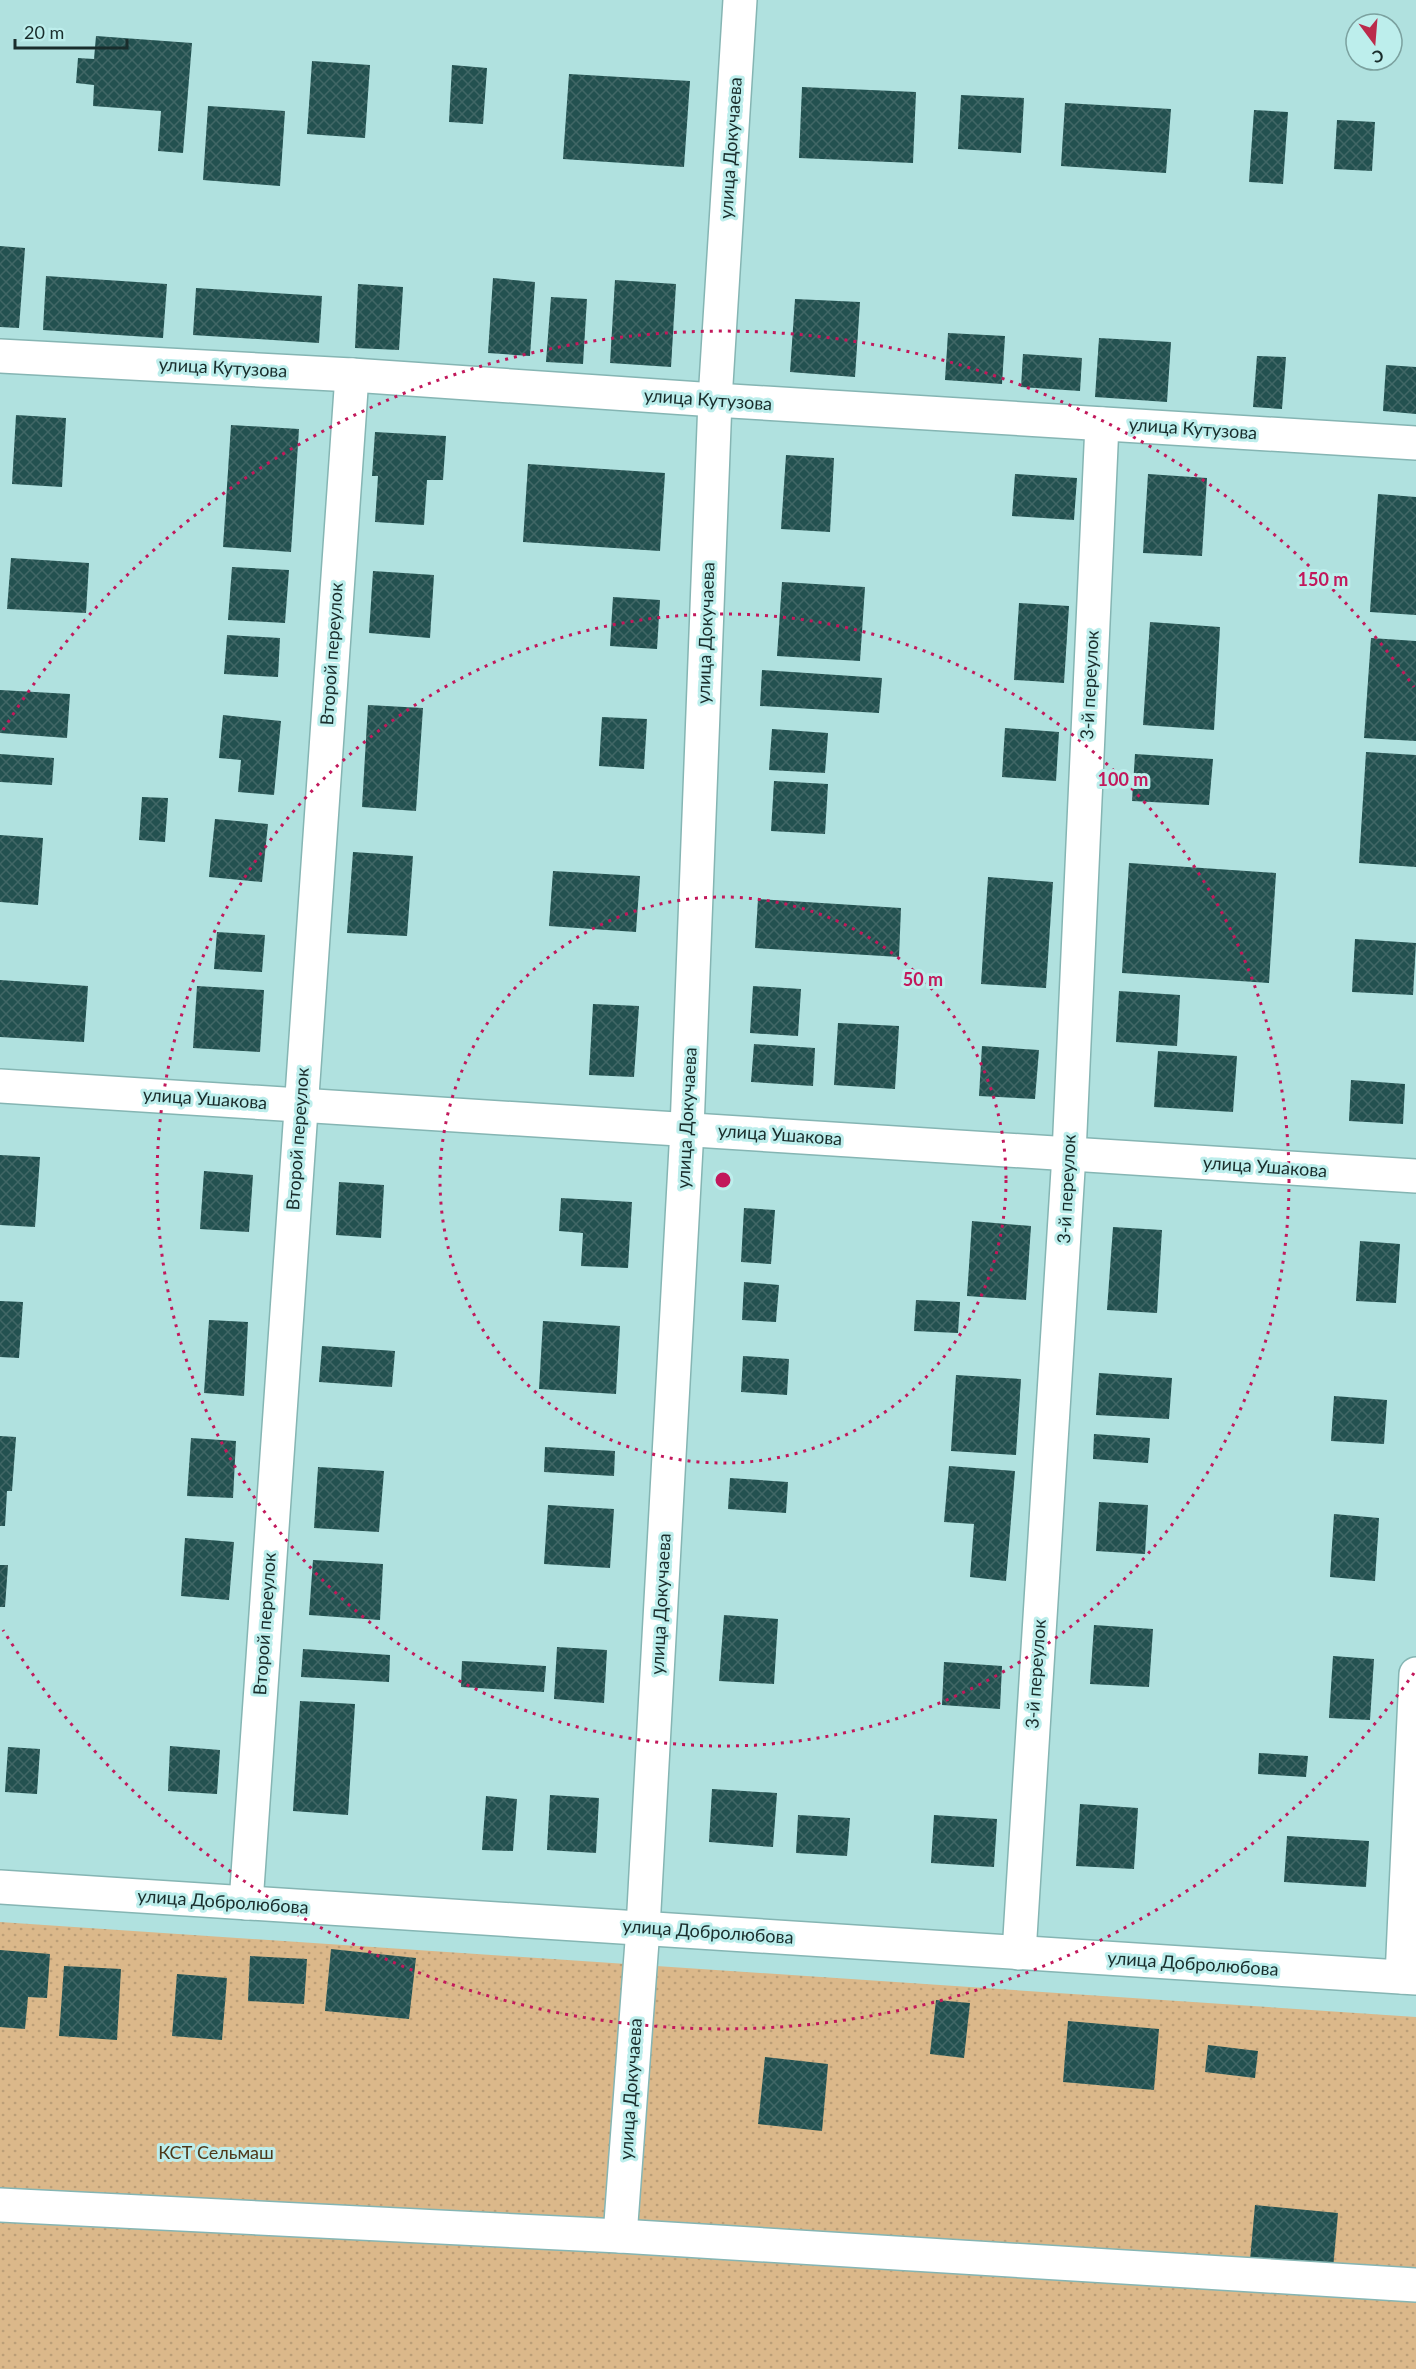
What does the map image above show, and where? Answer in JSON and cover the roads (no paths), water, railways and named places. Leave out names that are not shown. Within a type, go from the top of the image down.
[{"type":"street","name":"улица Докучаева","points":[[620,2236],[643,1928],[687,1129],[715,400],[740,0]]},
{"type":"street","name":"улица Кутузова","points":[[0,356],[352,375],[1416,443]]},
{"type":"street","name":"Второй переулок","points":[[246,1903],[352,375]]},
{"type":"street","name":"3-й переулок","points":[[1019,1953],[1069,1154],[1102,424]]},
{"type":"street","name":"улица Ушакова","points":[[0,1086],[1416,1176]]},
{"type":"street","points":[[1409,1977],[1416,1674]]},
{"type":"street","name":"улица Добролюбова","points":[[0,1887],[1409,1977]]},
{"type":"street","points":[[0,2205],[620,2236],[1416,2285]]},
{"type":"park label","name":"КСТ Сельмаш","points":[[216,2153]]}]
